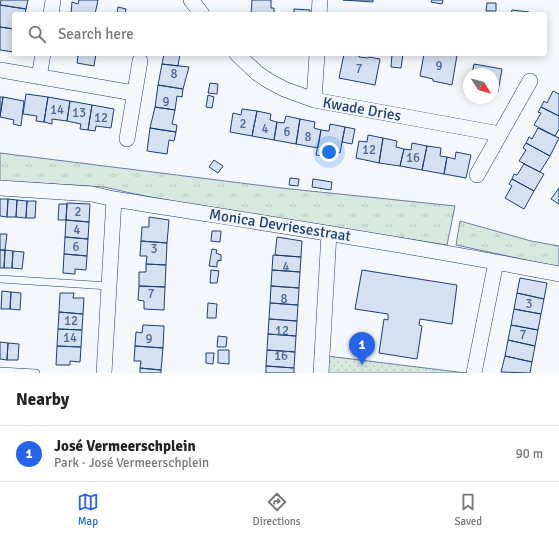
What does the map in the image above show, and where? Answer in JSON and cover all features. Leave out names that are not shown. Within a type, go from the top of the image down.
[{"type":"street","points":[[51,12],[53,0]]},
{"type":"street","points":[[191,0],[200,12]]},
{"type":"street","points":[[319,12],[320,0]]},
{"type":"street","points":[[39,77],[43,56]]},
{"type":"street","name":"Kwade Dries","points":[[239,56],[257,73],[269,81],[284,89],[314,100],[500,134]]},
{"type":"street","points":[[314,100],[317,56]]},
{"type":"street","points":[[126,139],[140,61]]},
{"type":"street","points":[[0,70],[134,93]]},
{"type":"street","points":[[477,175],[530,81]]},
{"type":"street","name":"Monica Devriesestraat","points":[[0,188],[92,194],[114,199],[329,233],[559,274]]},
{"type":"street","points":[[104,373],[114,199]]},
{"type":"street","points":[[321,373],[329,233]]},
{"type":"street","points":[[474,373],[496,262]]},
{"type":"lane","points":[[0,279],[109,286]]},
{"type":"lane","points":[[0,371],[36,373]]},
{"type":"green space","points":[[0,153],[281,188],[455,206],[447,245],[215,209],[104,187],[0,181]]},
{"type":"green space","points":[[460,221],[531,241],[559,246],[559,267],[456,245]]},
{"type":"green space","points":[[327,356],[466,373],[326,373]]},
{"type":"building","points":[[1,0],[28,0],[26,9],[0,5]]},
{"type":"building","points":[[79,0],[98,0],[95,12],[71,12],[72,2],[78,4]]},
{"type":"building","points":[[252,0],[271,0],[271,8],[274,8],[274,12],[251,12]]},
{"type":"building","points":[[343,0],[373,0],[373,2]]},
{"type":"building","points":[[432,0],[443,0],[442,4],[431,2]]},
{"type":"building","points":[[487,3],[496,3],[496,11],[486,11]]},
{"type":"building","points":[[0,5],[26,9],[25,12],[12,12],[12,29],[0,27]]},
{"type":"building","points":[[118,7],[126,9],[125,12],[117,12]]},
{"type":"building","points":[[294,9],[310,10],[310,12],[294,12]]},
{"type":"building","points":[[512,10],[529,12],[512,12]]},
{"type":"building","points":[[0,27],[12,29],[12,52],[0,50]]},
{"type":"building","points":[[78,56],[96,56],[94,66],[77,63]]},
{"type":"building","points":[[164,56],[180,56],[178,66],[162,64]]},
{"type":"building","points":[[344,56],[359,56],[380,59],[375,85],[339,78]]},
{"type":"building","points":[[392,56],[403,56],[401,68],[391,67]]},
{"type":"building","points":[[424,56],[457,56],[452,85],[433,81],[433,79],[420,76]]},
{"type":"building","points":[[162,64],[189,67],[183,89],[158,85]]},
{"type":"building","points":[[474,64],[496,68],[473,68]]},
{"type":"building","points":[[499,68],[502,69],[499,86]]},
{"type":"building","points":[[210,83],[218,84],[217,94],[208,93]]},
{"type":"building","points":[[158,85],[183,89],[182,97],[177,96],[175,110],[155,107]]},
{"type":"building","points":[[553,91],[559,94],[559,116],[541,107],[544,101],[547,103]]},
{"type":"building","points":[[26,94],[48,97],[44,122],[36,121],[37,116],[23,114]]},
{"type":"building","points":[[208,95],[214,97],[212,108],[206,107]]},
{"type":"building","points":[[0,97],[3,97],[0,116]]},
{"type":"building","points":[[3,97],[24,101],[21,126],[13,124],[14,120],[0,117]]},
{"type":"building","points":[[48,97],[70,101],[67,121],[52,119],[52,124],[44,122]]},
{"type":"building","points":[[70,101],[92,105],[88,130],[80,129],[81,124],[67,121]]},
{"type":"building","points":[[92,105],[114,109],[111,128],[96,126],[95,131],[88,130]]},
{"type":"building","points":[[155,107],[175,110],[172,124],[177,125],[176,132],[150,128]]},
{"type":"building","points":[[541,107],[559,116],[559,129],[555,136],[534,125],[541,113],[538,112]]},
{"type":"building","points":[[242,109],[257,111],[252,136],[230,132],[233,113],[241,115]]},
{"type":"building","points":[[257,111],[271,114],[270,120],[277,122],[274,140],[252,136]]},
{"type":"building","points":[[286,116],[300,119],[296,144],[274,140],[277,122],[284,123]]},
{"type":"building","points":[[300,119],[315,122],[314,128],[321,130],[318,148],[296,144]]},
{"type":"building","points":[[330,124],[345,127],[340,153],[338,152],[336,158],[316,155],[321,130],[329,131]]},
{"type":"building","points":[[345,127],[355,129],[352,144],[342,142]]},
{"type":"building","points":[[150,128],[176,132],[174,141],[169,140],[167,154],[147,151]]},
{"type":"building","points":[[538,128],[559,138],[550,156],[526,143],[529,137],[532,139]]},
{"type":"building","points":[[368,135],[383,138],[379,163],[356,158],[359,141],[367,142]]},
{"type":"building","points":[[383,138],[397,141],[396,147],[404,149],[400,166],[379,163]]},
{"type":"building","points":[[412,143],[427,146],[422,170],[400,166],[404,149],[411,150]]},
{"type":"building","points":[[526,143],[550,156],[540,172],[519,161],[526,150],[523,148]]},
{"type":"building","points":[[427,146],[441,148],[440,156],[447,157],[444,174],[422,170]]},
{"type":"building","points":[[456,152],[471,155],[466,178],[444,174],[447,157],[455,159]]},
{"type":"building","points":[[214,160],[223,166],[218,173],[209,167]]},
{"type":"building","points":[[524,164],[544,174],[534,191],[512,179],[514,174],[517,175]]},
{"type":"building","points":[[290,178],[299,179],[298,186],[289,185]]},
{"type":"building","points":[[313,179],[332,182],[331,190],[312,187]]},
{"type":"building","points":[[512,179],[534,191],[524,209],[505,198],[512,186],[509,184]]},
{"type":"building","points":[[559,188],[559,204],[551,199]]},
{"type":"building","points":[[0,199],[8,199],[7,217],[0,216]]},
{"type":"building","points":[[8,199],[17,200],[16,217],[7,217]]},
{"type":"building","points":[[17,200],[27,201],[26,218],[16,217]]},
{"type":"building","points":[[27,201],[36,201],[35,218],[26,218]]},
{"type":"building","points":[[67,203],[90,204],[89,222],[66,220]]},
{"type":"building","points":[[59,204],[67,204],[66,220],[58,220]]},
{"type":"building","points":[[149,217],[169,220],[167,243],[141,241],[142,227],[149,227]]},
{"type":"building","points":[[66,220],[89,222],[88,239],[65,237]]},
{"type":"building","points":[[212,231],[221,231],[220,242],[211,241]]},
{"type":"building","points":[[0,234],[7,234],[5,250],[0,250]]},
{"type":"building","points":[[65,237],[88,239],[87,256],[64,254]]},
{"type":"building","points":[[277,237],[302,241],[301,257],[275,255]]},
{"type":"building","points":[[141,241],[167,243],[166,265],[146,264],[147,256],[140,256]]},
{"type":"building","points":[[212,249],[217,250],[216,253],[221,255],[221,261],[218,260],[217,267],[209,266]]},
{"type":"building","points":[[0,250],[5,250],[4,268],[0,268]]},
{"type":"building","points":[[5,250],[13,251],[12,268],[4,268]]},
{"type":"building","points":[[13,251],[24,252],[22,269],[12,268]]},
{"type":"building","points":[[64,254],[87,256],[86,270],[75,269],[75,274],[63,273]]},
{"type":"building","points":[[273,255],[301,257],[300,272],[272,270]]},
{"type":"building","points":[[146,264],[166,265],[165,287],[139,286],[139,272],[146,272]]},
{"type":"building","points":[[211,270],[219,271],[217,283],[210,283]]},
{"type":"building","points":[[272,270],[300,272],[299,288],[271,286]]},
{"type":"building","points":[[362,270],[457,285],[452,324],[420,319],[419,325],[422,326],[417,359],[379,353],[384,319],[388,320],[388,314],[355,309]]},
{"type":"building","points":[[520,278],[547,283],[544,299],[517,293]]},
{"type":"building","points":[[139,286],[165,287],[164,310],[144,309],[144,301],[138,300]]},
{"type":"building","points":[[271,286],[299,288],[298,305],[270,303]]},
{"type":"building","points":[[2,291],[11,292],[10,309],[1,309]]},
{"type":"building","points":[[11,292],[21,293],[20,310],[10,309]]},
{"type":"building","points":[[60,293],[74,293],[73,298],[84,298],[83,314],[59,312]]},
{"type":"building","points":[[517,293],[544,299],[541,314],[514,309]]},
{"type":"building","points":[[208,303],[217,304],[216,318],[207,318]]},
{"type":"building","points":[[270,303],[298,305],[297,321],[269,319]]},
{"type":"building","points":[[514,309],[541,314],[538,330],[511,325]]},
{"type":"building","points":[[59,312],[83,314],[82,330],[58,329]]},
{"type":"building","points":[[269,319],[297,321],[296,336],[268,334]]},
{"type":"building","points":[[143,325],[164,326],[163,348],[135,346],[136,332],[142,333]]},
{"type":"building","points":[[511,325],[538,330],[535,346],[508,340]]},
{"type":"building","points":[[58,329],[82,330],[81,347],[57,346]]},
{"type":"building","points":[[268,334],[296,336],[295,352],[267,350]]},
{"type":"building","points":[[218,336],[227,337],[226,347],[217,347]]},
{"type":"building","points":[[508,340],[535,346],[532,362],[505,356]]},
{"type":"building","points":[[0,342],[8,343],[7,360],[0,359]]},
{"type":"building","points":[[8,343],[19,344],[18,360],[7,360]]},
{"type":"building","points":[[57,346],[81,347],[80,362],[70,361],[70,365],[56,365]]},
{"type":"building","points":[[135,346],[163,348],[161,370],[140,368],[141,361],[134,361]]},
{"type":"building","points":[[218,350],[229,350],[229,364],[218,363]]},
{"type":"building","points":[[267,350],[295,352],[294,368],[266,366]]},
{"type":"building","points":[[206,353],[214,353],[213,364],[206,363]]},
{"type":"building","points":[[505,356],[532,362],[530,373],[501,372]]},
{"type":"building","points":[[266,366],[294,368],[294,373],[266,373]]},
{"type":"building","points":[[140,368],[161,370],[161,373],[140,373]]},
{"type":"place","name":"José Vermeerschplein","points":[[362,365]]}]
